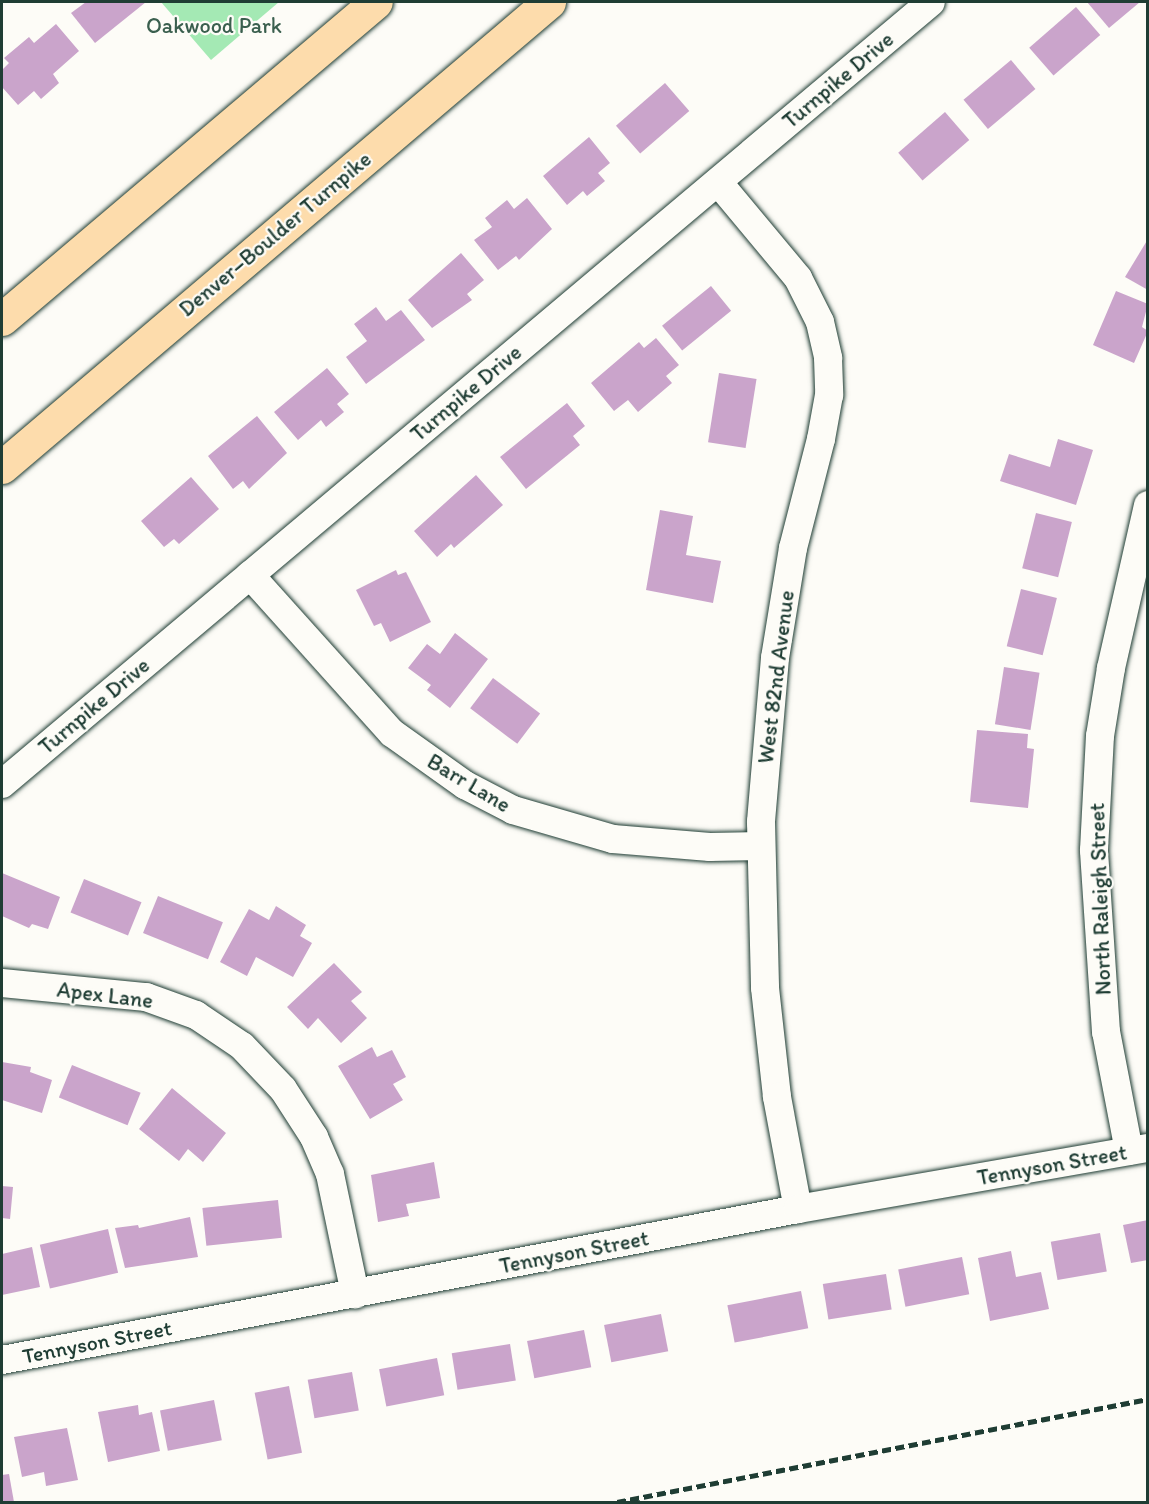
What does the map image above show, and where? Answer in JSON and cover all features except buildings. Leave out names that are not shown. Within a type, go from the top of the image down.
[{"type":"highway","points":[[2,319],[375,2]]},
{"type":"highway","name":"Denver–Boulder Turnpike","points":[[2,466],[549,2]]},
{"type":"street","name":"Turnpike Drive","points":[[2,784],[931,2]]},
{"type":"street","name":"West 82nd Avenue","points":[[718,182],[798,278],[820,322],[828,358],[829,395],[821,440],[794,548],[775,658],[760,846],[765,987],[777,1097],[798,1209]]},
{"type":"street","name":"North Raleigh Street","points":[[1138,1149],[1106,1032],[1095,829],[1100,736],[1111,669],[1148,505]]},
{"type":"street","name":"Barr Lane","points":[[250,575],[385,726],[465,785],[513,810],[595,835],[643,843],[760,846]]},
{"type":"street","name":"Apex Lane","points":[[2,983],[146,997],[196,1015],[242,1046],[283,1089],[314,1137],[330,1174],[355,1294]]},
{"type":"street","name":"Tennyson Street","points":[[2,1360],[798,1209],[1138,1149]]},
{"type":"green space","name":"Oakwood Park","points":[[161,2],[279,2],[211,60]]},
{"type":"railway","points":[[617,1502],[1148,1399]]}]
